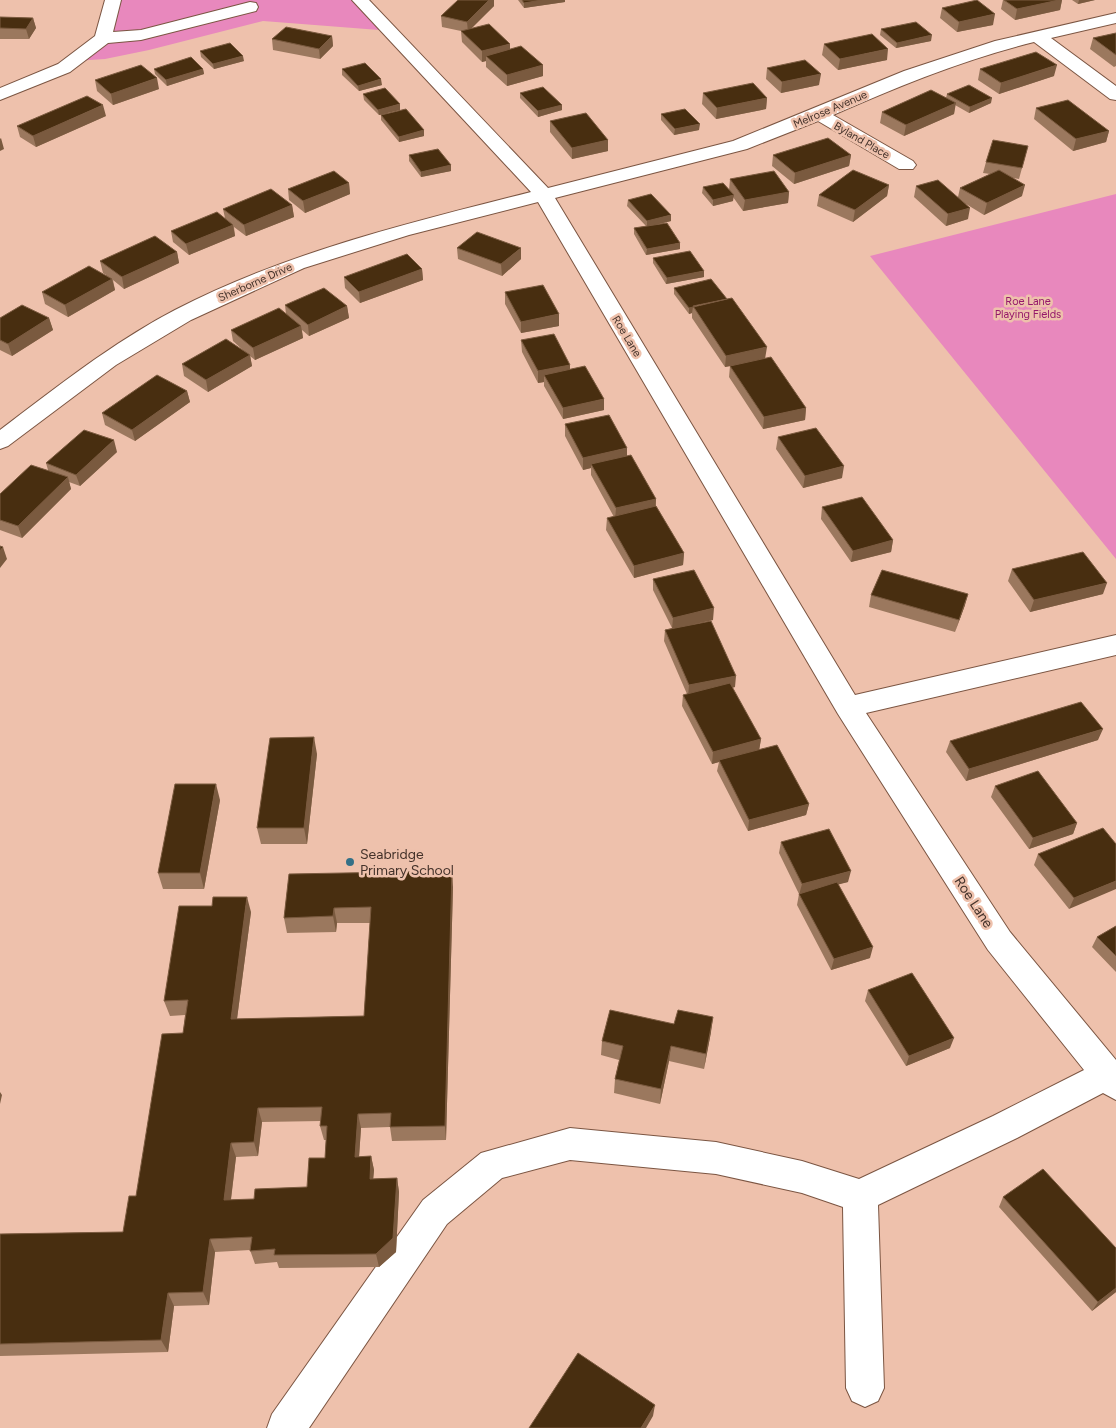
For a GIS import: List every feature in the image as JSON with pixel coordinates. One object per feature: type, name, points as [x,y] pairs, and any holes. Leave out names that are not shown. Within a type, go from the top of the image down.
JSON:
[{"type":"street","points":[[103,38],[113,0]]},
{"type":"street","name":"Roe Lane","points":[[360,0],[392,31],[543,194],[848,707],[999,941],[1112,1080]]},
{"type":"street","points":[[0,95],[64,68],[103,38],[141,35],[250,7]]},
{"type":"street","name":"Melrose Avenue","points":[[543,194],[740,145],[819,114],[910,74],[1001,45],[1116,18]]},
{"type":"street","points":[[1037,36],[1116,95]]},
{"type":"street","name":"Byland Place","points":[[819,114],[906,165]]},
{"type":"street","name":"Sherborne Drive","points":[[0,442],[108,360],[183,315],[297,264],[402,231],[543,194]]},
{"type":"street","points":[[848,707],[1116,645]]},
{"type":"street","points":[[286,1428],[435,1212],[493,1164],[570,1144],[716,1158],[802,1177],[860,1196],[997,1131],[1112,1080]]},
{"type":"street","points":[[860,1196],[865,1388]]},
{"type":"green space","points":[[113,0],[360,0],[392,31],[263,21],[149,50],[105,59],[74,61],[103,38]]},
{"type":"green space","name":"Roe Lane Playing Fields","points":[[1116,194],[1116,559],[870,256]]},
{"type":"building","points":[[458,0],[489,0],[467,22],[441,16]]},
{"type":"building","points":[[522,0],[542,0],[524,3]]},
{"type":"building","points":[[977,0],[995,14],[959,22],[942,8]]},
{"type":"building","points":[[1004,0],[1059,0],[1017,9]]},
{"type":"building","points":[[0,17],[33,18],[26,29],[0,28]]},
{"type":"building","points":[[916,22],[932,35],[897,43],[881,29]]},
{"type":"building","points":[[489,24],[510,44],[482,51],[461,31]]},
{"type":"building","points":[[286,27],[332,36],[319,49],[272,39]]},
{"type":"building","points":[[1116,33],[1116,55],[1093,38]]},
{"type":"building","points":[[872,34],[888,49],[840,59],[824,44]]},
{"type":"building","points":[[230,43],[243,56],[213,64],[200,51]]},
{"type":"building","points":[[521,46],[543,65],[507,75],[486,56]]},
{"type":"building","points":[[1036,52],[1057,65],[1001,83],[980,69]]},
{"type":"building","points":[[191,57],[203,69],[166,80],[154,69]]},
{"type":"building","points":[[805,60],[821,74],[782,82],[767,68]]},
{"type":"building","points":[[365,63],[381,79],[358,86],[342,69]]},
{"type":"building","points":[[141,65],[157,78],[111,94],[95,80]]},
{"type":"building","points":[[753,83],[767,98],[717,108],[703,93]]},
{"type":"building","points":[[969,85],[992,98],[970,107],[947,94]]},
{"type":"building","points":[[543,87],[562,105],[538,111],[520,93]]},
{"type":"building","points":[[385,88],[400,104],[378,110],[363,94]]},
{"type":"building","points":[[931,90],[956,103],[906,125],[882,112]]},
{"type":"building","points":[[87,96],[103,105],[33,136],[17,126]]},
{"type":"building","points":[[1068,100],[1109,131],[1076,139],[1036,108]]},
{"type":"building","points":[[406,109],[424,130],[399,137],[381,115]]},
{"type":"building","points":[[685,109],[700,124],[675,129],[661,114]]},
{"type":"building","points":[[586,113],[608,140],[572,148],[550,121]]},
{"type":"building","points":[[828,138],[851,155],[795,173],[773,155]]},
{"type":"building","points":[[993,140],[1028,146],[1022,168],[986,162]]},
{"type":"building","points":[[438,149],[451,165],[421,172],[409,155]]},
{"type":"building","points":[[853,170],[889,185],[855,210],[819,195]]},
{"type":"building","points":[[999,170],[1025,185],[987,203],[960,188]]},
{"type":"building","points":[[334,171],[349,183],[303,201],[288,189]]},
{"type":"building","points":[[774,171],[789,192],[745,200],[730,179]]},
{"type":"building","points":[[938,180],[970,208],[948,214],[916,186]]},
{"type":"building","points":[[723,183],[734,195],[713,200],[703,187]]},
{"type":"building","points":[[271,189],[292,205],[244,225],[223,209]]},
{"type":"building","points":[[651,194],[671,215],[647,221],[628,200]]},
{"type":"building","points":[[217,212],[233,225],[186,244],[171,231]]},
{"type":"building","points":[[667,223],[680,243],[647,249],[634,228]]},
{"type":"building","points":[[477,232],[521,248],[501,264],[457,248]]},
{"type":"building","points":[[155,236],[177,252],[122,277],[100,261]]},
{"type":"building","points":[[690,251],[704,271],[667,278],[653,258]]},
{"type":"building","points":[[407,254],[422,269],[359,292],[344,277]]},
{"type":"building","points":[[89,266],[112,279],[65,305],[42,292]]},
{"type":"building","points":[[711,279],[727,299],[689,308],[674,288]]},
{"type":"building","points":[[543,285],[559,314],[521,322],[505,292]]},
{"type":"building","points":[[324,288],[347,306],[308,325],[285,305]]},
{"type":"building","points":[[732,298],[767,347],[726,356],[693,306]]},
{"type":"building","points":[[22,305],[49,318],[8,344],[0,340],[0,318]]},
{"type":"building","points":[[279,308],[301,326],[253,348],[231,330]]},
{"type":"building","points":[[554,334],[570,365],[538,371],[521,340]]},
{"type":"building","points":[[226,339],[250,355],[206,380],[182,364]]},
{"type":"building","points":[[771,357],[806,408],[764,417],[730,366]]},
{"type":"building","points":[[585,366],[604,399],[563,408],[544,375]]},
{"type":"building","points":[[157,375],[187,391],[132,430],[102,413]]},
{"type":"building","points":[[609,415],[627,448],[583,458],[565,424]]},
{"type":"building","points":[[816,428],[844,466],[805,476],[778,437]]},
{"type":"building","points":[[84,430],[114,440],[76,475],[46,463]]},
{"type":"building","points":[[631,455],[656,499],[616,508],[591,464]]},
{"type":"building","points":[[31,465],[68,477],[18,526],[0,520],[0,494]]},
{"type":"building","points":[[862,497],[893,540],[853,551],[822,507]]},
{"type":"building","points":[[656,506],[684,553],[634,566],[607,518]]},
{"type":"building","points":[[1083,552],[1107,583],[1034,600],[1012,569]]},
{"type":"building","points":[[694,570],[714,608],[673,618],[653,579]]},
{"type":"building","points":[[882,570],[968,594],[959,620],[871,595]]},
{"type":"building","points":[[711,621],[736,676],[689,685],[665,630]]},
{"type":"building","points":[[730,683],[761,739],[713,752],[683,695]]},
{"type":"building","points":[[1081,702],[1103,729],[969,769],[950,741]]},
{"type":"building","points":[[314,737],[304,828],[257,828],[270,738]]},
{"type":"building","points":[[777,745],[809,804],[749,820],[719,760]]},
{"type":"building","points":[[1038,771],[1077,823],[1033,838],[995,786]]},
{"type":"building","points":[[175,784],[216,784],[200,873],[158,873]]},
{"type":"building","points":[[1103,828],[1116,844],[1116,881],[1074,898],[1038,854]]},
{"type":"building","points":[[829,829],[851,871],[802,884],[781,842]]},
{"type":"building","points":[[452,871],[445,1126],[390,1127],[391,1113],[358,1114],[355,1157],[371,1156],[370,1179],[397,1178],[393,1238],[376,1254],[274,1255],[275,1249],[250,1251],[252,1237],[210,1239],[203,1292],[168,1293],[161,1340],[0,1344],[0,1234],[123,1232],[129,1196],[136,1196],[162,1034],[183,1033],[188,1000],[164,1001],[179,906],[212,906],[213,897],[247,897],[231,1019],[364,1016],[371,907],[334,908],[333,916],[284,918],[289,874]],"holes":[[[322,1107],[320,1126],[327,1126],[325,1158],[309,1158],[307,1187],[255,1189],[254,1199],[224,1200],[231,1143],[254,1142],[258,1108]]]},
{"type":"building","points":[[837,882],[873,947],[834,959],[799,894]]},
{"type":"building","points":[[1116,926],[1116,956],[1097,937]]},
{"type":"building","points":[[912,973],[954,1038],[909,1056],[868,990]]},
{"type":"building","points":[[610,1010],[674,1024],[678,1010],[713,1017],[706,1054],[671,1046],[661,1089],[615,1079],[623,1046],[602,1041]]},
{"type":"building","points":[[1043,1169],[1116,1248],[1116,1288],[1098,1302],[1003,1197]]},
{"type":"building","points":[[578,1353],[655,1405],[641,1428],[529,1428]]},
{"type":"place","name":"Seabridge Primary School","points":[[350,862]]}]
